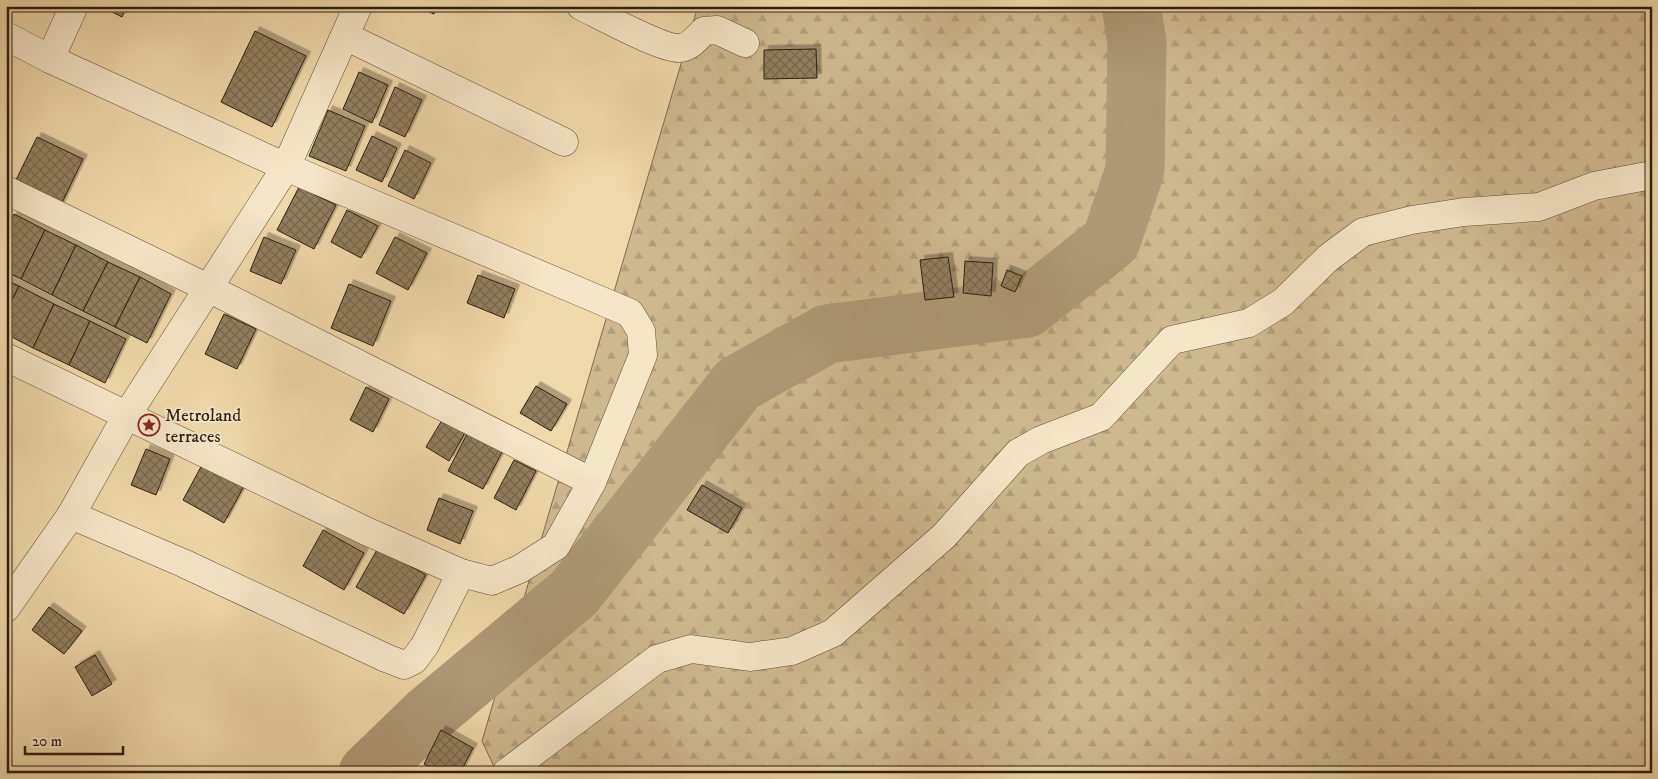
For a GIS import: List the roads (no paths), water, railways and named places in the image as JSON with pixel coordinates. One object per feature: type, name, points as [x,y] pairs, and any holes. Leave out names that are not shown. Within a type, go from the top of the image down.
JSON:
[{"type":"street","points":[[50,59],[74,6]]},
{"type":"street","points":[[6,608],[71,515],[127,415],[210,289],[286,167],[358,6]]},
{"type":"street","points":[[581,6],[646,38],[678,48],[690,45],[704,31],[717,30],[745,43]]},
{"type":"street","points":[[6,36],[50,59],[286,167],[630,313],[641,331],[643,356],[592,482],[556,546],[520,569],[492,581],[461,573],[366,531],[6,357]]},
{"type":"street","points":[[345,36],[564,142]]},
{"type":"street","points":[[506,773],[657,659],[691,649],[750,657],[792,651],[833,633],[944,536],[1018,453],[1041,440],[1101,417],[1172,340],[1250,323],[1283,302],[1328,258],[1363,232],[1412,220],[1464,212],[1539,207],[1594,186],[1652,176]]},
{"type":"street","points":[[6,190],[210,289],[592,482]]},
{"type":"street","points":[[71,515],[183,563],[386,658],[404,664],[414,660],[425,645],[461,573]]},
{"type":"waterway","points":[[368,773],[428,715],[574,593],[738,384],[827,334],[1027,308],[1111,241],[1135,170],[1137,42],[1131,6]]},
{"type":"place","name":"Metroland terraces","points":[[149,425]]}]
